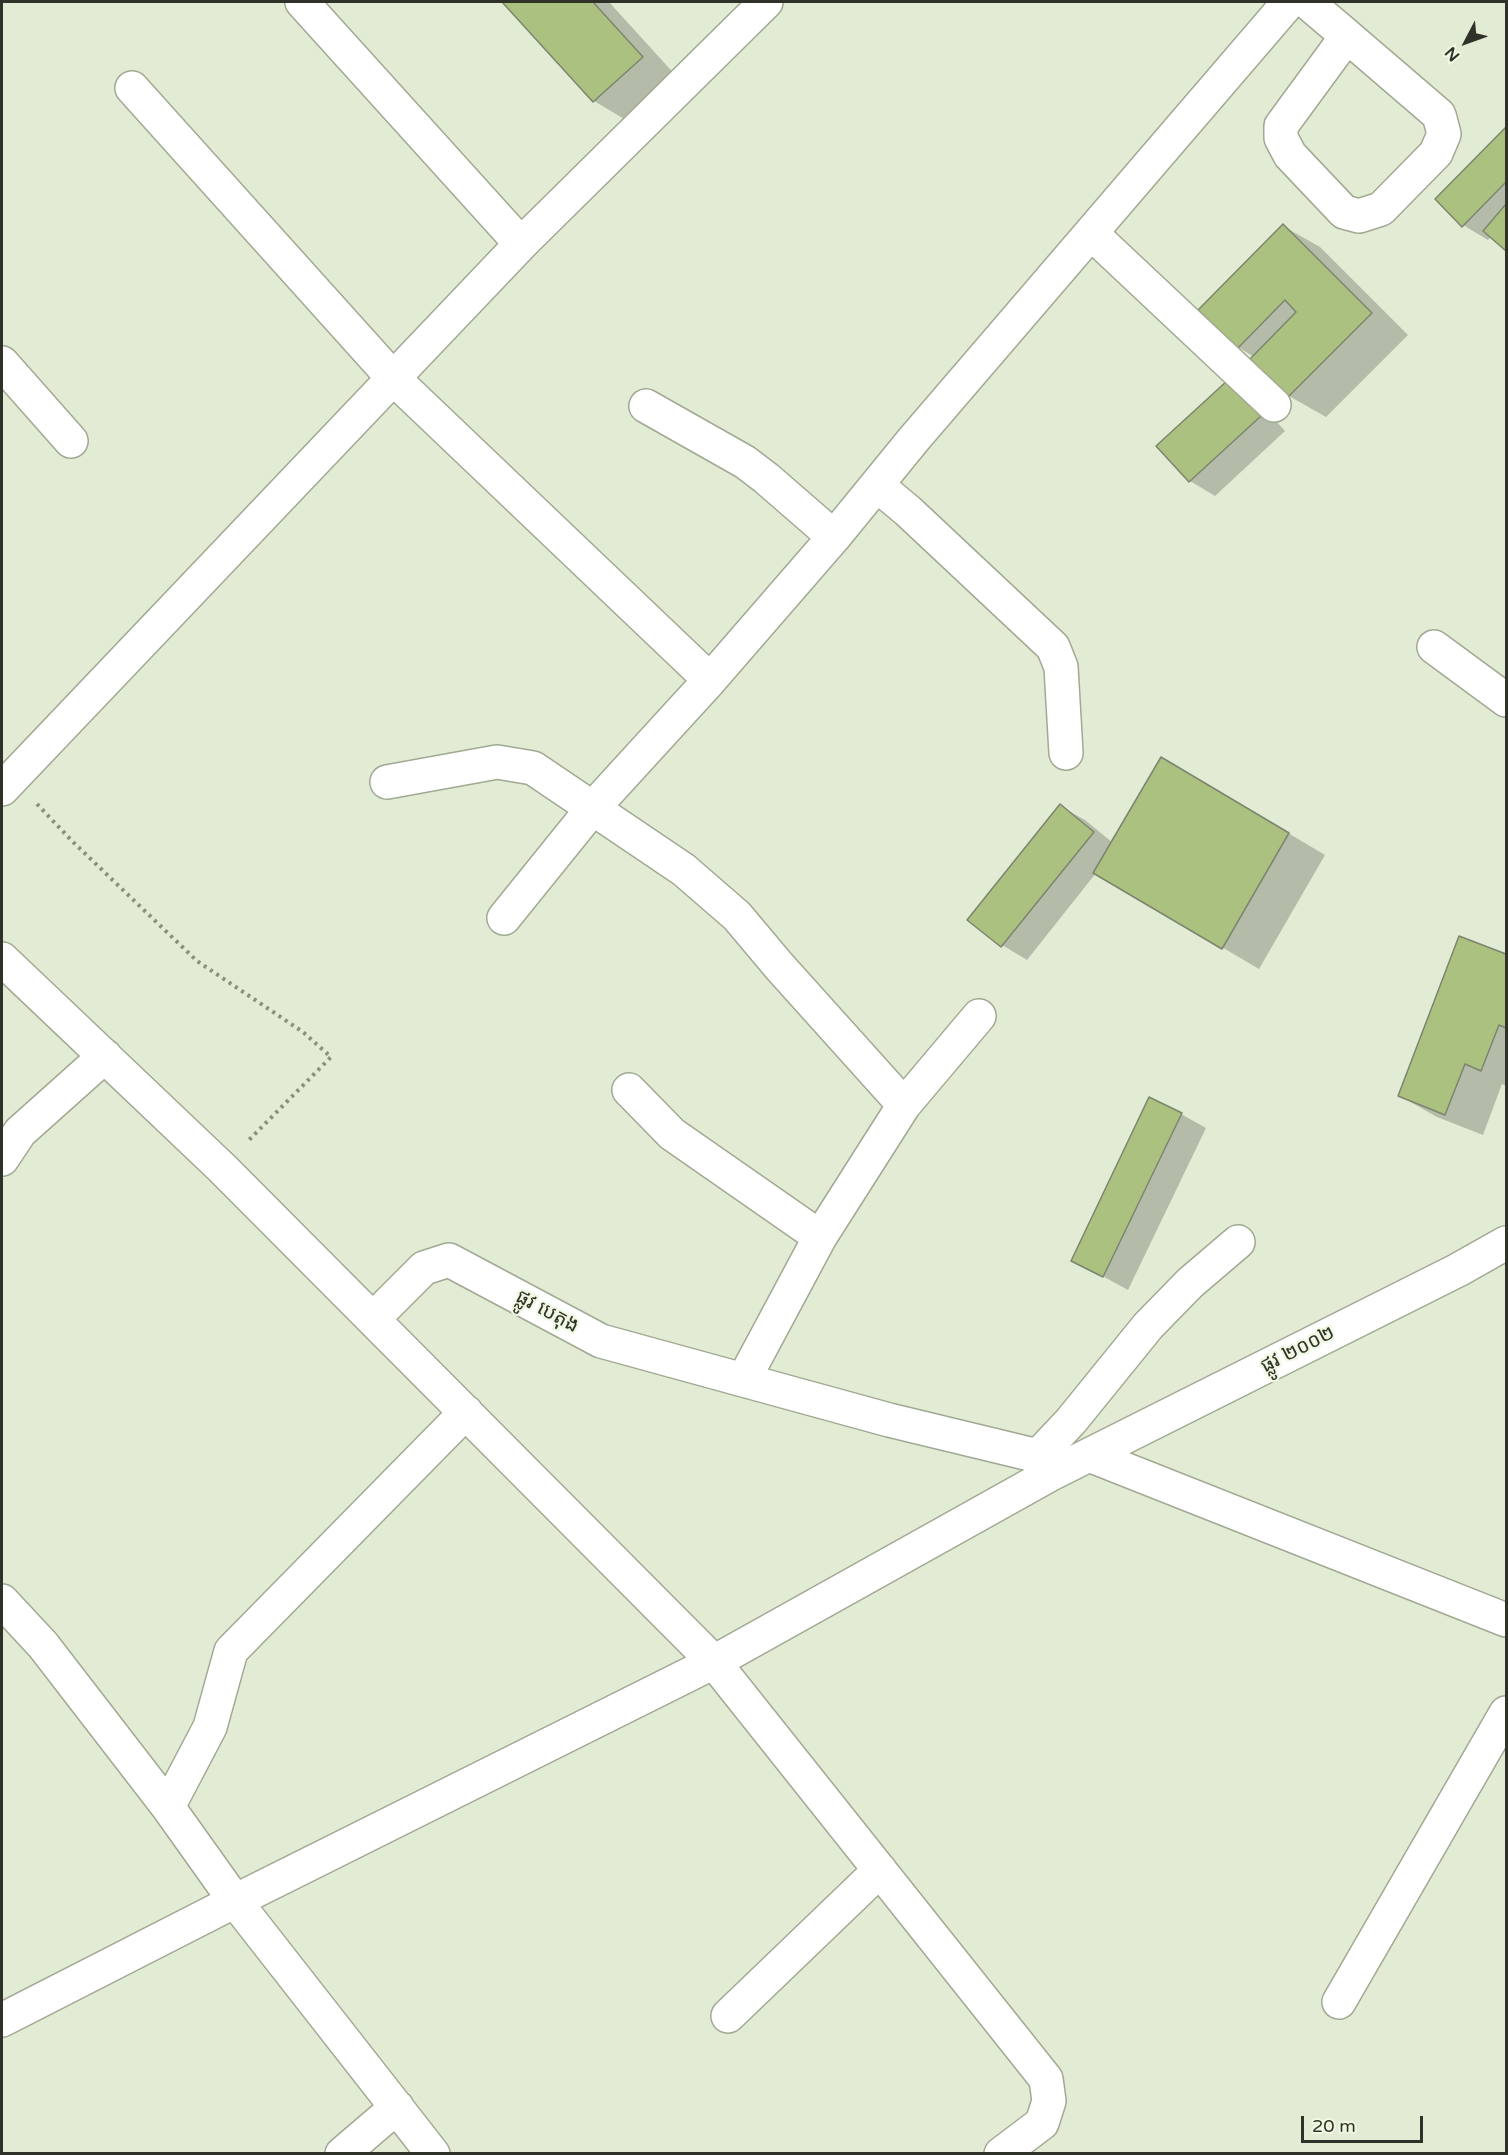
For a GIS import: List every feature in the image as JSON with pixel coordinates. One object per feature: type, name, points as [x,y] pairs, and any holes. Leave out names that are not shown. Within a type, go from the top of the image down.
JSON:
[{"type":"street","points":[[302,2],[521,244]]},
{"type":"street","points":[[6,783],[521,244],[766,2]]},
{"type":"street","points":[[504,918],[592,809],[710,680],[834,537],[878,486],[914,439],[1289,2]]},
{"type":"street","points":[[1306,2],[1347,36],[1439,115],[1444,134],[1436,153],[1381,209],[1359,216],[1344,212],[1290,155],[1281,138],[1281,126],[1347,36]]},
{"type":"street","points":[[132,88],[393,378],[710,680]]},
{"type":"street","points":[[1091,233],[1274,405]]},
{"type":"street","points":[[2,363],[71,441]]},
{"type":"street","points":[[646,406],[744,462],[834,537]]},
{"type":"street","points":[[878,486],[908,511],[1053,647],[1061,667],[1066,753]]},
{"type":"street","points":[[1434,647],[1506,700]]},
{"type":"street","points":[[387,782],[497,762],[533,768],[684,870],[737,916],[904,1105]]},
{"type":"street","points":[[2,959],[222,1168],[714,1662],[1046,2079],[1049,2101],[1042,2123],[1001,2154]]},
{"type":"street","points":[[744,1379],[820,1236],[904,1105],[979,1016]]},
{"type":"street","points":[[2,1159],[20,1132],[105,1056]]},
{"type":"street","points":[[629,1090],[672,1134],[820,1236]]},
{"type":"street","points":[[2,2020],[714,1662],[1044,1465],[1071,1421],[1148,1326],[1190,1283],[1238,1242]]},
{"type":"street","name":"ផ្លូវ ២០០២","points":[[1044,1465],[1089,1455],[1458,1270],[1506,1242]]},
{"type":"street","name":"ផ្លូវ បេតុង","points":[[373,1319],[424,1268],[449,1260],[601,1341],[744,1379],[1044,1465]]},
{"type":"street","points":[[168,1807],[210,1727],[231,1651],[466,1413]]},
{"type":"street","points":[[1089,1455],[1506,1620]]},
{"type":"street","points":[[2,1601],[42,1645],[168,1807],[236,1901],[433,2154]]},
{"type":"street","points":[[1339,2002],[1506,1713]]},
{"type":"street","points":[[728,2016],[880,1870]]},
{"type":"street","points":[[342,2154],[397,2107]]},
{"type":"path","points":[[6,783],[72,841],[196,961],[303,1032],[331,1057],[222,1168]]},
{"type":"building","points":[[502,2],[593,2],[643,57],[593,102]]},
{"type":"building","points":[[1506,127],[1506,182],[1462,227],[1435,199]]},
{"type":"building","points":[[1506,204],[1506,251],[1483,231]]},
{"type":"building","points":[[1283,224],[1372,313],[1288,397],[1250,359],[1296,312],[1285,300],[1237,349],[1198,310]]},
{"type":"building","points":[[1228,380],[1261,416],[1189,482],[1156,446]]},
{"type":"building","points":[[1161,757],[1289,833],[1222,949],[1093,873]]},
{"type":"building","points":[[1060,804],[1094,832],[1001,947],[967,920]]},
{"type":"building","points":[[1459,936],[1506,954],[1506,1028],[1499,1025],[1481,1071],[1465,1064],[1445,1115],[1398,1096]]},
{"type":"building","points":[[1149,1097],[1182,1113],[1103,1277],[1071,1261]]}]
